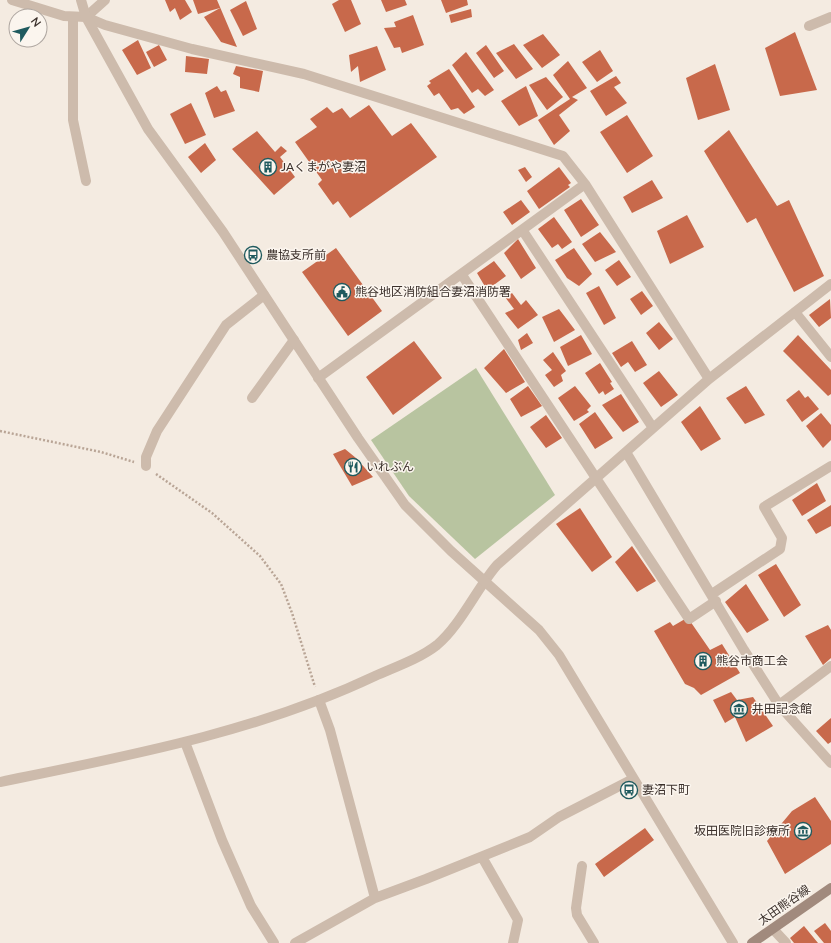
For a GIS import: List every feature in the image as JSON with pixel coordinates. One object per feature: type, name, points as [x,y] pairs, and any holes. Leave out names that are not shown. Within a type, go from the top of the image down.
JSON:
[{"type":"main road","name":"太田熊谷線","points":[[752,943],[831,888]]},
{"type":"street","points":[[12,0],[58,14],[86,17],[105,25],[192,49],[304,74],[564,156],[585,184],[709,379]]},
{"type":"street","points":[[81,0],[86,17],[148,129],[223,232],[358,438],[405,505],[451,551],[539,630],[559,655],[733,943]]},
{"type":"street","points":[[86,17],[105,0]]},
{"type":"street","points":[[73,16],[73,120],[86,181]]},
{"type":"street","points":[[809,26],[831,17]]},
{"type":"street","points":[[318,378],[585,184]]},
{"type":"street","points":[[522,231],[653,428]]},
{"type":"street","points":[[462,274],[689,619],[714,597],[780,549],[782,538],[764,507],[831,466]]},
{"type":"street","points":[[0,782],[185,742],[319,700],[420,655],[437,644],[454,624],[484,580],[497,565],[709,379],[831,284]]},
{"type":"street","points":[[146,466],[146,457],[157,432],[226,324],[264,294]]},
{"type":"street","points":[[795,312],[831,357]]},
{"type":"street","points":[[252,398],[294,340]]},
{"type":"street","points":[[626,452],[714,597],[744,650],[779,705],[831,763]]},
{"type":"street","points":[[779,705],[831,666]]},
{"type":"street","points":[[319,700],[330,730],[375,898]]},
{"type":"street","points":[[185,742],[222,840],[251,906],[274,943]]},
{"type":"street","points":[[295,943],[375,898],[530,837],[559,817],[633,779]]},
{"type":"street","points":[[482,857],[518,920],[513,943]]},
{"type":"street","points":[[582,866],[576,908],[577,915],[594,943]]},
{"type":"street","points":[[773,929],[786,943]]},
{"type":"path","points":[[0,431],[101,452],[146,466],[167,483],[212,513],[264,562],[281,584],[319,700]]},
{"type":"green space","points":[[476,368],[555,495],[475,559],[409,496],[371,440]]},
{"type":"building","points":[[165,0],[185,0],[192,12],[180,20],[175,8],[170,12]]},
{"type":"building","points":[[193,0],[217,0],[237,47],[221,42],[204,17],[220,8],[198,14]]},
{"type":"building","points":[[339,0],[351,0],[361,24],[345,32],[332,4]]},
{"type":"building","points":[[381,0],[405,0],[407,5],[386,12]]},
{"type":"building","points":[[441,0],[467,0],[468,5],[446,13]]},
{"type":"building","points":[[246,1],[257,29],[243,36],[230,10]]},
{"type":"building","points":[[471,9],[472,17],[451,23],[449,15]]},
{"type":"building","points":[[413,15],[424,45],[402,53],[400,47],[394,48],[384,28],[396,27],[394,22]]},
{"type":"building","points":[[795,32],[817,90],[780,96],[765,48]]},
{"type":"building","points":[[543,34],[560,55],[542,68],[523,45]]},
{"type":"building","points":[[138,40],[151,68],[137,75],[122,50]]},
{"type":"building","points":[[514,44],[533,69],[516,79],[496,53]]},
{"type":"building","points":[[159,45],[167,60],[154,67],[146,52]]},
{"type":"building","points":[[486,45],[504,71],[494,78],[476,53]]},
{"type":"building","points":[[377,46],[386,70],[360,82],[358,66],[351,72],[349,55]]},
{"type":"building","points":[[600,50],[613,71],[597,82],[582,62]]},
{"type":"building","points":[[466,52],[494,90],[485,96],[478,89],[472,93],[452,65]]},
{"type":"building","points":[[186,56],[209,59],[207,74],[185,72]]},
{"type":"building","points":[[568,61],[587,88],[572,97],[578,100],[559,115],[570,131],[554,145],[538,120],[570,99],[553,75]]},
{"type":"building","points":[[715,64],[730,110],[698,120],[686,78]]},
{"type":"building","points":[[236,66],[263,71],[259,92],[240,88],[240,77],[233,74]]},
{"type":"building","points":[[449,69],[475,107],[464,114],[458,108],[451,110],[439,93],[434,96],[427,86],[431,83],[429,81]]},
{"type":"building","points":[[616,76],[621,83],[614,87],[627,103],[606,116],[590,91]]},
{"type":"building","points":[[546,77],[563,97],[547,110],[529,85]]},
{"type":"building","points":[[217,86],[221,92],[226,90],[235,111],[214,118],[205,93]]},
{"type":"building","points":[[526,86],[538,116],[519,126],[501,101]]},
{"type":"building","points":[[191,103],[206,135],[185,144],[170,114]]},
{"type":"building","points":[[369,105],[392,136],[411,123],[437,157],[350,218],[338,201],[333,205],[318,184],[322,180],[295,142],[317,127],[310,119],[327,107],[333,113],[342,108],[350,118]]},
{"type":"building","points":[[627,115],[653,156],[627,173],[600,132]]},
{"type":"building","points":[[729,130],[777,206],[789,200],[824,276],[794,292],[756,218],[747,223],[704,151]]},
{"type":"building","name":"JAくまがや妻沼","points":[[257,131],[275,152],[281,146],[287,151],[280,157],[295,177],[274,195],[232,149]]},
{"type":"building","points":[[205,143],[216,160],[201,173],[188,157]]},
{"type":"building","points":[[525,167],[532,177],[526,182],[518,170]]},
{"type":"building","points":[[559,167],[571,183],[568,185],[570,187],[539,209],[527,191]]},
{"type":"building","points":[[652,180],[663,198],[632,213],[623,197]]},
{"type":"building","points":[[581,199],[599,225],[581,237],[564,210]]},
{"type":"building","points":[[521,200],[530,212],[512,225],[503,212]]},
{"type":"building","points":[[687,215],[704,247],[670,264],[657,231]]},
{"type":"building","points":[[554,217],[572,242],[562,249],[558,244],[552,248],[538,229]]},
{"type":"building","points":[[600,232],[616,252],[595,262],[582,244]]},
{"type":"building","points":[[518,239],[536,268],[521,279],[504,253]]},
{"type":"building","name":"熊谷地区消防組合妻沼消防署","points":[[336,248],[382,311],[348,336],[302,272]]},
{"type":"building","points":[[574,248],[592,274],[579,286],[567,278],[555,260]]},
{"type":"building","points":[[619,260],[631,277],[617,286],[605,270]]},
{"type":"building","points":[[494,261],[506,276],[487,290],[477,273]]},
{"type":"building","points":[[599,286],[616,318],[604,325],[586,293]]},
{"type":"building","points":[[642,291],[653,306],[641,315],[630,299]]},
{"type":"building","points":[[512,293],[521,305],[526,300],[538,315],[518,329],[505,313],[514,309],[505,297]]},
{"type":"building","points":[[830,299],[831,318],[819,327],[809,315]]},
{"type":"building","points":[[559,309],[575,330],[554,342],[542,317]]},
{"type":"building","points":[[659,322],[673,339],[659,350],[646,333]]},
{"type":"building","points":[[527,333],[533,343],[521,350],[518,340]]},
{"type":"building","points":[[581,335],[592,354],[568,366],[560,347]]},
{"type":"building","points":[[798,335],[831,370],[831,394],[828,396],[783,351]]},
{"type":"building","points":[[414,341],[442,378],[393,415],[366,377]]},
{"type":"building","points":[[632,341],[647,365],[635,372],[628,362],[621,367],[612,353]]},
{"type":"building","points":[[504,349],[525,382],[506,393],[484,368]]},
{"type":"building","points":[[553,352],[566,371],[561,375],[563,381],[554,387],[545,375],[552,370],[543,360]]},
{"type":"building","points":[[600,363],[612,382],[610,383],[614,389],[605,395],[603,391],[599,394],[585,373]]},
{"type":"building","points":[[659,371],[678,395],[661,407],[643,383]]},
{"type":"building","points":[[528,386],[542,406],[521,417],[510,399]]},
{"type":"building","points":[[575,386],[591,406],[587,410],[589,412],[574,421],[558,398]]},
{"type":"building","points":[[746,386],[765,415],[745,424],[726,398]]},
{"type":"building","points":[[799,390],[805,398],[808,396],[819,409],[802,422],[786,400]]},
{"type":"building","points":[[621,394],[639,422],[623,432],[602,405]]},
{"type":"building","points":[[700,406],[721,439],[701,451],[681,422]]},
{"type":"building","points":[[595,412],[613,438],[595,449],[579,424]]},
{"type":"building","points":[[821,413],[831,425],[831,440],[823,448],[806,426]]},
{"type":"building","points":[[546,415],[562,438],[546,448],[530,427]]},
{"type":"building","name":"いれぶん","points":[[345,449],[356,458],[373,477],[352,486],[333,454]]},
{"type":"building","points":[[817,483],[826,501],[802,516],[792,500]]},
{"type":"building","points":[[831,505],[831,526],[816,534],[807,520]]},
{"type":"building","points":[[580,508],[612,557],[592,572],[556,524]]},
{"type":"building","points":[[632,546],[656,581],[637,592],[615,562]]},
{"type":"building","points":[[776,564],[801,605],[784,617],[758,575]]},
{"type":"building","points":[[746,584],[769,620],[747,633],[725,602]]},
{"type":"building","name":"熊谷市商工会","points":[[685,619],[690,621],[710,650],[722,644],[740,673],[701,695],[694,688],[685,684],[654,631],[670,622],[673,626]]},
{"type":"building","points":[[828,625],[831,630],[831,658],[823,665],[805,636]]},
{"type":"building","name":"井田記念館","points":[[731,692],[737,700],[753,697],[773,726],[746,742],[735,717],[725,723],[713,700]]},
{"type":"building","points":[[831,718],[831,742],[828,744],[816,731]]},
{"type":"building","name":"坂田医院旧診療所","points":[[815,797],[831,821],[831,844],[785,874],[767,841],[792,811]]},
{"type":"building","points":[[645,828],[654,840],[604,877],[595,864]]},
{"type":"building","points":[[825,923],[831,931],[831,943],[824,943],[814,931]]},
{"type":"building","points":[[804,926],[818,943],[794,943],[790,938]]},
{"type":"place","name":"JAくまがや妻沼","points":[[268,167]]},
{"type":"place","name":"農協支所前","points":[[253,255]]},
{"type":"place","name":"熊谷地区消防組合妻沼消防署","points":[[342,292]]},
{"type":"place","name":"いれぶん","points":[[353,467]]},
{"type":"place","name":"熊谷市商工会","points":[[703,661]]},
{"type":"place","name":"井田記念館","points":[[739,709]]},
{"type":"place","name":"妻沼下町","points":[[629,790]]},
{"type":"place","name":"坂田医院旧診療所","points":[[803,831]]}]
